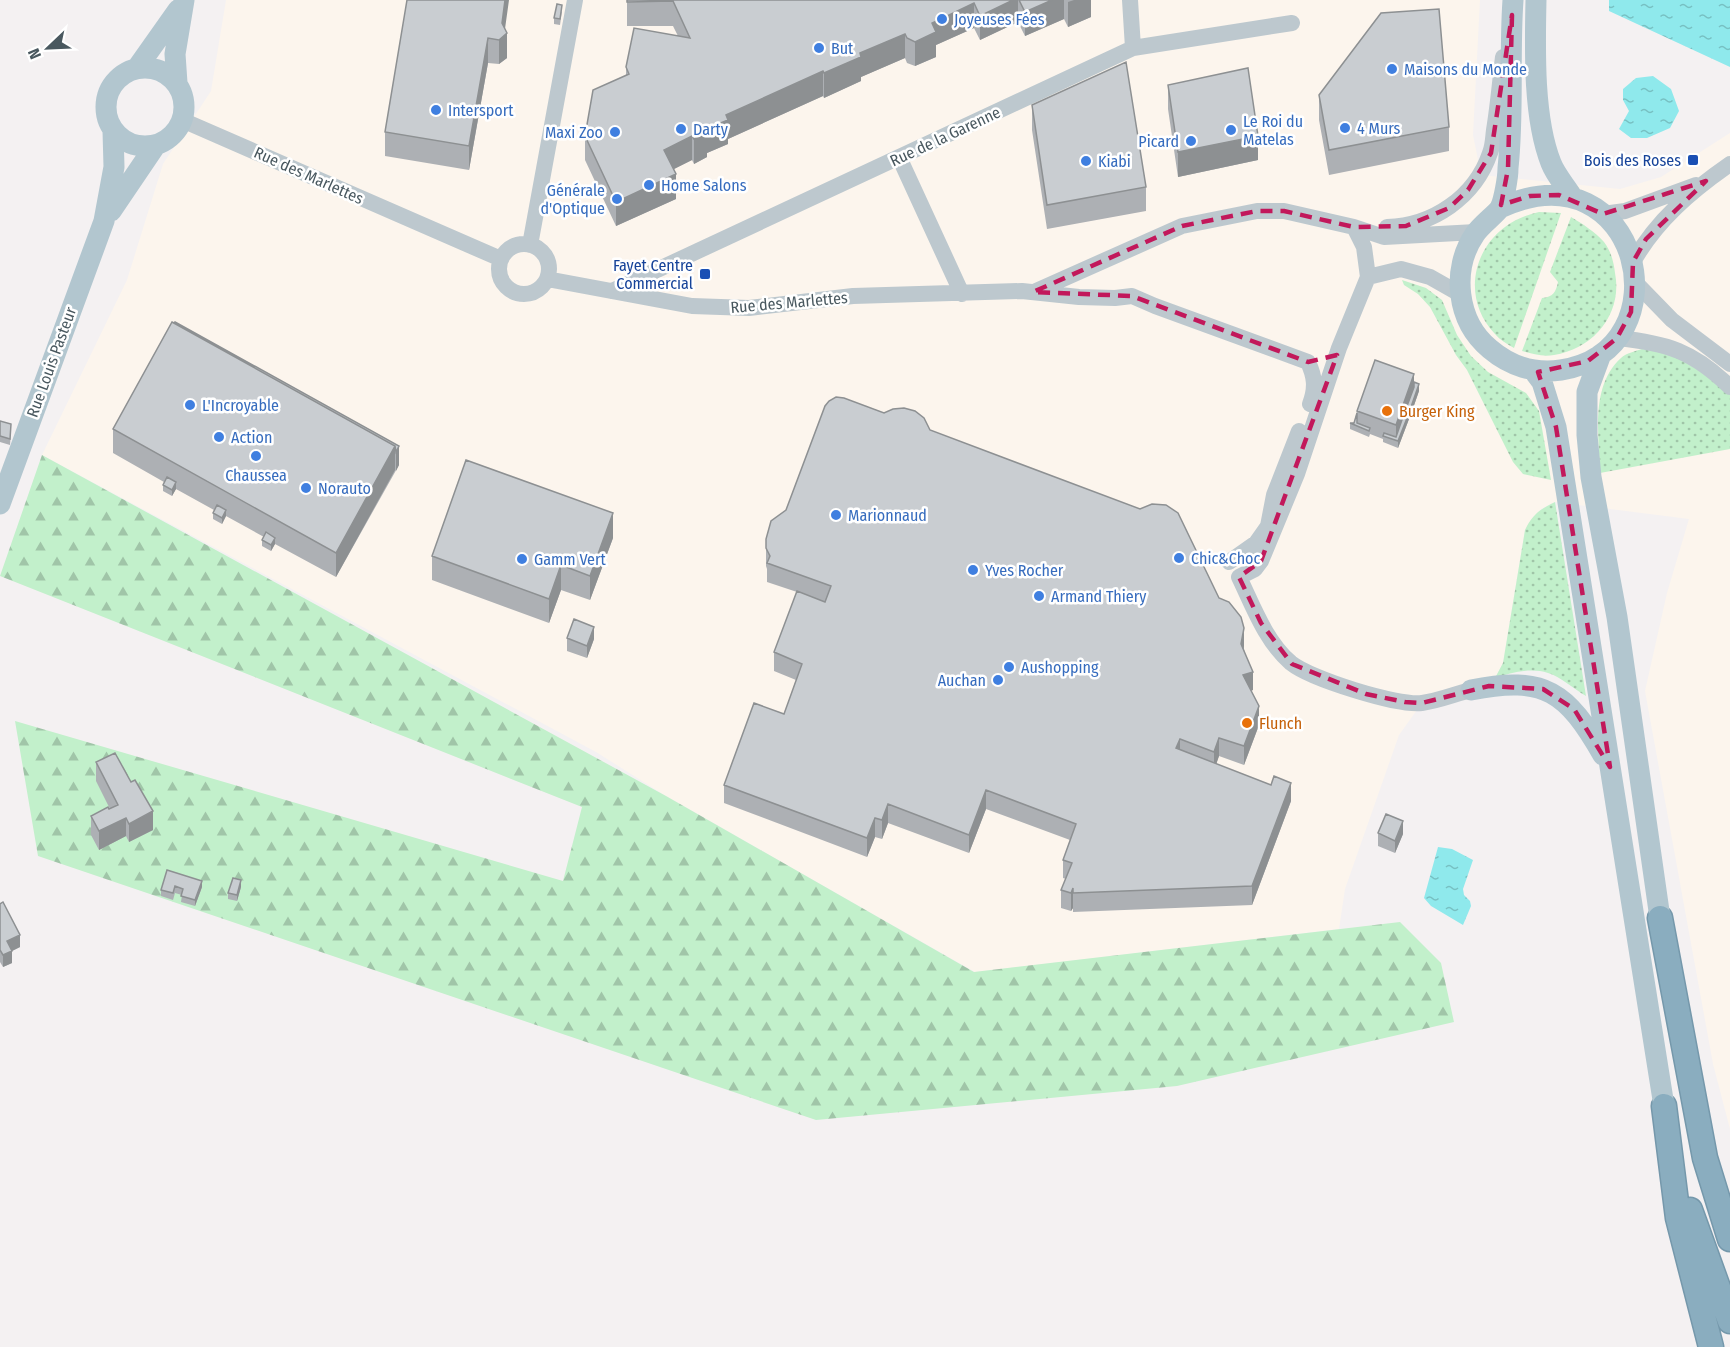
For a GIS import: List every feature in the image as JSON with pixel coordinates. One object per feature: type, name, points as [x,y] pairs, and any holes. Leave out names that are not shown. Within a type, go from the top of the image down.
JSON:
[{"type":"highway","points":[[1660,918],[1705,1158],[1730,1239]]},
{"type":"highway","points":[[1664,1106],[1692,1217],[1730,1321]]},
{"type":"highway","points":[[1664,1106],[1678,1218],[1711,1347]]},
{"type":"main road","points":[[1536,0],[1538,100],[1550,161],[1559,179],[1573,198]]},
{"type":"main road","points":[[137,68],[167,29],[183,1]]},
{"type":"main road","points":[[177,83],[175,54],[183,1]]},
{"type":"main road","points":[[1500,208],[1508,169],[1512,7]]},
{"type":"main road","points":[[148,67],[169,75],[177,83],[183,94],[185,107],[176,132],[167,141],[155,146],[143,147],[121,139],[113,130],[107,119],[105,106],[108,93],[115,81],[125,73],[137,68],[148,67]]},
{"type":"main road","name":"Rue Louis Pasteur","points":[[0,504],[104,222],[114,167],[113,130]]},
{"type":"main road","name":"Rue Louis Pasteur","points":[[104,222],[155,146]]},
{"type":"main road","points":[[1559,195],[1573,198],[1603,214],[1627,244],[1635,273],[1631,312],[1617,338],[1601,354],[1575,367],[1547,371],[1515,365],[1498,356],[1484,344],[1464,313],[1460,294],[1464,255],[1476,232],[1500,208],[1530,196],[1559,195]]},
{"type":"main road","points":[[1601,354],[1587,392],[1587,435],[1591,477],[1617,617],[1660,918]]},
{"type":"main road","points":[[1533,370],[1542,382],[1554,418],[1664,1106]]},
{"type":"main road","points":[[1471,690],[1489,686],[1526,685],[1553,694],[1574,709],[1584,721],[1610,767]]},
{"type":"street","points":[[530,245],[575,0]]},
{"type":"street","points":[[1130,0],[1133,48]]},
{"type":"street","points":[[1354,227],[1406,226],[1449,208],[1468,190],[1491,153],[1504,42],[1512,7]]},
{"type":"street","name":"Rue de la Garenne","points":[[612,291],[1133,48],[1292,23]]},
{"type":"street","name":"Rue des Marlettes","points":[[182,120],[501,259]]},
{"type":"street","points":[[899,157],[962,294]]},
{"type":"street","points":[[1730,164],[1665,216],[1646,239],[1635,273],[1672,320],[1730,364]]},
{"type":"street","points":[[1603,214],[1625,211],[1706,181]]},
{"type":"street","name":"Rue des Marlettes","points":[[1033,292],[1182,226],[1219,218],[1257,211],[1284,211],[1354,227]]},
{"type":"street","points":[[1354,227],[1384,237],[1476,232]]},
{"type":"street","points":[[1354,227],[1364,247],[1368,277],[1339,348],[1296,474],[1261,561],[1255,569],[1239,577],[1261,623],[1277,648],[1292,664],[1326,680],[1366,694],[1405,702],[1422,703],[1471,690]]},
{"type":"street","points":[[521,244],[530,245],[538,248],[548,262],[547,279],[537,291],[530,294],[514,292],[508,288],[500,275],[501,259],[512,247],[521,244]]},
{"type":"street","points":[[1368,277],[1401,269],[1430,277],[1460,294]]},
{"type":"street","name":"Rue des Marlettes","points":[[547,279],[692,306],[736,308],[853,296],[1033,292],[1079,297],[1132,296],[1308,362]]},
{"type":"street","points":[[1617,338],[1646,341],[1688,354],[1730,387]]},
{"type":"street","points":[[1229,562],[1256,543],[1268,526],[1274,495],[1314,392],[1314,374],[1308,362],[1324,358],[1339,348]]},
{"type":"highlighted area","points":[[1512,15],[1508,169],[1501,205],[1530,196],[1559,195],[1603,214],[1706,181],[1646,239],[1633,262],[1631,312],[1617,338],[1588,361],[1538,372],[1556,427],[1610,767],[1574,709],[1543,689],[1489,686],[1422,703],[1405,702],[1366,694],[1292,664],[1261,623],[1239,577],[1261,561],[1337,355],[1308,362],[1132,296],[1033,292],[1182,226],[1257,211],[1284,211],[1354,227],[1406,226],[1449,208],[1468,190],[1491,153]]},
{"type":"shaded area","points":[[226,0],[1480,0],[1473,135],[1481,175],[1620,189],[1661,177],[1730,133],[1730,1129],[1713,1064],[1645,691],[1667,593],[1689,519],[1555,502],[1541,509],[1525,530],[1503,663],[1495,678],[1422,703],[1399,735],[1345,889],[1339,929],[975,972],[666,796],[596,752],[42,455],[127,280],[163,164],[211,91]]},
{"type":"green space","points":[[1539,212],[1561,213],[1514,348],[1499,338],[1485,321],[1475,293],[1475,278],[1484,250],[1493,238],[1513,222]]},
{"type":"green space","points":[[1571,217],[1597,235],[1610,253],[1614,265],[1616,288],[1610,315],[1593,337],[1568,351],[1546,356],[1522,351],[1542,298],[1551,295],[1556,289],[1558,282],[1550,272]]},
{"type":"green space","points":[[1402,280],[1426,288],[1442,300],[1457,335],[1471,356],[1488,372],[1526,393],[1539,411],[1551,480],[1523,474],[1513,462],[1467,370],[1456,355],[1430,307],[1418,294],[1404,285]]},
{"type":"green space","points":[[1642,349],[1677,355],[1730,393],[1730,449],[1600,473],[1598,412],[1604,382],[1611,369],[1621,358],[1628,353]]},
{"type":"green space","points":[[42,455],[666,796],[974,972],[1400,922],[1441,963],[1454,1022],[1177,1086],[816,1120],[38,856],[15,721],[563,881],[582,807],[0,576]]},
{"type":"green space","points":[[1555,502],[1586,696],[1558,677],[1541,671],[1521,671],[1495,678],[1503,663],[1525,530],[1537,513]]},
{"type":"water","points":[[1609,0],[1730,0],[1730,67],[1609,11]]},
{"type":"water","points":[[1653,76],[1671,89],[1679,111],[1670,128],[1647,138],[1631,138],[1619,129],[1629,111],[1623,100],[1623,89],[1636,78]]},
{"type":"water","points":[[1438,847],[1452,849],[1473,860],[1463,889],[1471,906],[1463,925],[1431,906],[1424,898]]},
{"type":"building","name":"Intersport","points":[[407,0],[505,0],[502,23],[507,33],[499,40],[488,38],[469,146],[385,132]]},
{"type":"building","points":[[627,0],[1013,0],[980,16],[974,3],[932,23],[936,32],[915,42],[907,38],[905,34],[860,53],[861,57],[824,73],[823,71],[726,115],[728,120],[706,129],[707,133],[694,139],[692,136],[664,150],[676,174],[616,202],[585,136],[593,90],[629,74],[626,67],[634,28],[690,38],[673,1],[627,2]]},
{"type":"building","points":[[1019,0],[1052,0],[1025,12]]},
{"type":"building","points":[[557,4],[562,5],[560,19],[554,18]]},
{"type":"building","points":[[1439,9],[1449,127],[1329,150],[1319,95],[1381,13]]},
{"type":"building","points":[[1126,62],[1146,187],[1047,205],[1032,105]]},
{"type":"building","points":[[1248,68],[1258,136],[1178,152],[1168,85]]},
{"type":"building","points":[[172,322],[395,446],[336,553],[113,429]]},
{"type":"building","points":[[175,322],[399,446],[396,452],[395,446]]},
{"type":"building","points":[[1375,360],[1414,374],[1396,425],[1357,411]]},
{"type":"building","points":[[1414,382],[1419,384],[1411,407],[1407,406]]},
{"type":"building","name":"Aushopping","points":[[836,397],[884,413],[904,408],[915,411],[924,418],[930,430],[1140,509],[1152,504],[1166,505],[1178,513],[1219,598],[1229,602],[1241,617],[1244,628],[1241,644],[1253,672],[1243,675],[1259,706],[1244,746],[1219,738],[1214,752],[1180,739],[1176,748],[1271,785],[1274,776],[1291,783],[1252,886],[1073,893],[1073,888],[1071,893],[1061,890],[1072,863],[1063,860],[1076,824],[986,790],[969,835],[888,804],[882,820],[875,818],[867,838],[724,785],[754,703],[784,714],[802,664],[774,652],[797,591],[825,602],[831,586],[767,563],[770,556],[766,548],[766,539],[771,521],[786,510],[825,406]]},
{"type":"building","points":[[1405,411],[1409,413],[1398,441],[1383,436],[1384,433],[1396,437]]},
{"type":"building","points":[[1357,413],[1357,423],[1370,428],[1369,431],[1350,423],[1354,423]]},
{"type":"building","points":[[0,421],[11,424],[10,439],[0,436]]},
{"type":"building","name":"Gamm Vert","points":[[466,460],[613,513],[590,576],[561,565],[549,599],[432,556]]},
{"type":"building","points":[[167,477],[176,482],[172,490],[163,485]]},
{"type":"building","points":[[217,505],[226,510],[222,518],[213,513]]},
{"type":"building","points":[[266,532],[275,538],[271,545],[262,540]]},
{"type":"building","points":[[574,619],[594,627],[587,646],[567,638]]},
{"type":"building","points":[[115,753],[131,782],[135,780],[153,811],[129,824],[126,818],[99,831],[91,816],[108,807],[109,809],[118,805],[96,762]]},
{"type":"building","points":[[1386,814],[1403,821],[1395,841],[1378,833]]},
{"type":"building","points":[[167,870],[202,881],[195,900],[181,896],[183,889],[175,886],[173,893],[161,890]]},
{"type":"building","points":[[233,878],[241,880],[237,895],[228,893]]},
{"type":"building","points":[[3,902],[20,935],[7,941],[12,951],[3,955],[0,950],[0,904]]},
{"type":"place","name":"Joyeuses Fées","points":[[942,19]]},
{"type":"place","name":"But","points":[[819,48]]},
{"type":"place","name":"Maisons du Monde","points":[[1392,69]]},
{"type":"place","name":"Intersport","points":[[436,110]]},
{"type":"place","name":"4 Murs","points":[[1345,128]]},
{"type":"place","name":"Darty","points":[[681,129]]},
{"type":"place","name":"Le Roi du Matelas","points":[[1231,130]]},
{"type":"place","name":"Maxi Zoo","points":[[615,132]]},
{"type":"place","name":"Picard","points":[[1191,141]]},
{"type":"place","name":"Bois des Roses","points":[[1693,160]]},
{"type":"place","name":"Kiabi","points":[[1086,161]]},
{"type":"place","name":"Home Salons","points":[[649,185]]},
{"type":"place","name":"Générale d'Optique","points":[[617,199]]},
{"type":"place","name":"Fayet Centre Commercial","points":[[705,274]]},
{"type":"place","name":"L'Incroyable","points":[[190,405]]},
{"type":"place","name":"Burger King","points":[[1387,411]]},
{"type":"place","name":"Action","points":[[219,437]]},
{"type":"place","name":"Chaussea","points":[[256,456]]},
{"type":"place","name":"Norauto","points":[[306,488]]},
{"type":"place","name":"Marionnaud","points":[[836,515]]},
{"type":"place","name":"Chic&Choc","points":[[1179,558]]},
{"type":"place","name":"Gamm Vert","points":[[522,559]]},
{"type":"place","name":"Yves Rocher","points":[[973,570]]},
{"type":"place","name":"Armand Thiery","points":[[1039,596]]},
{"type":"place","name":"Aushopping","points":[[1009,667]]},
{"type":"place","name":"Auchan","points":[[998,680]]},
{"type":"place","name":"Flunch","points":[[1247,723]]}]
